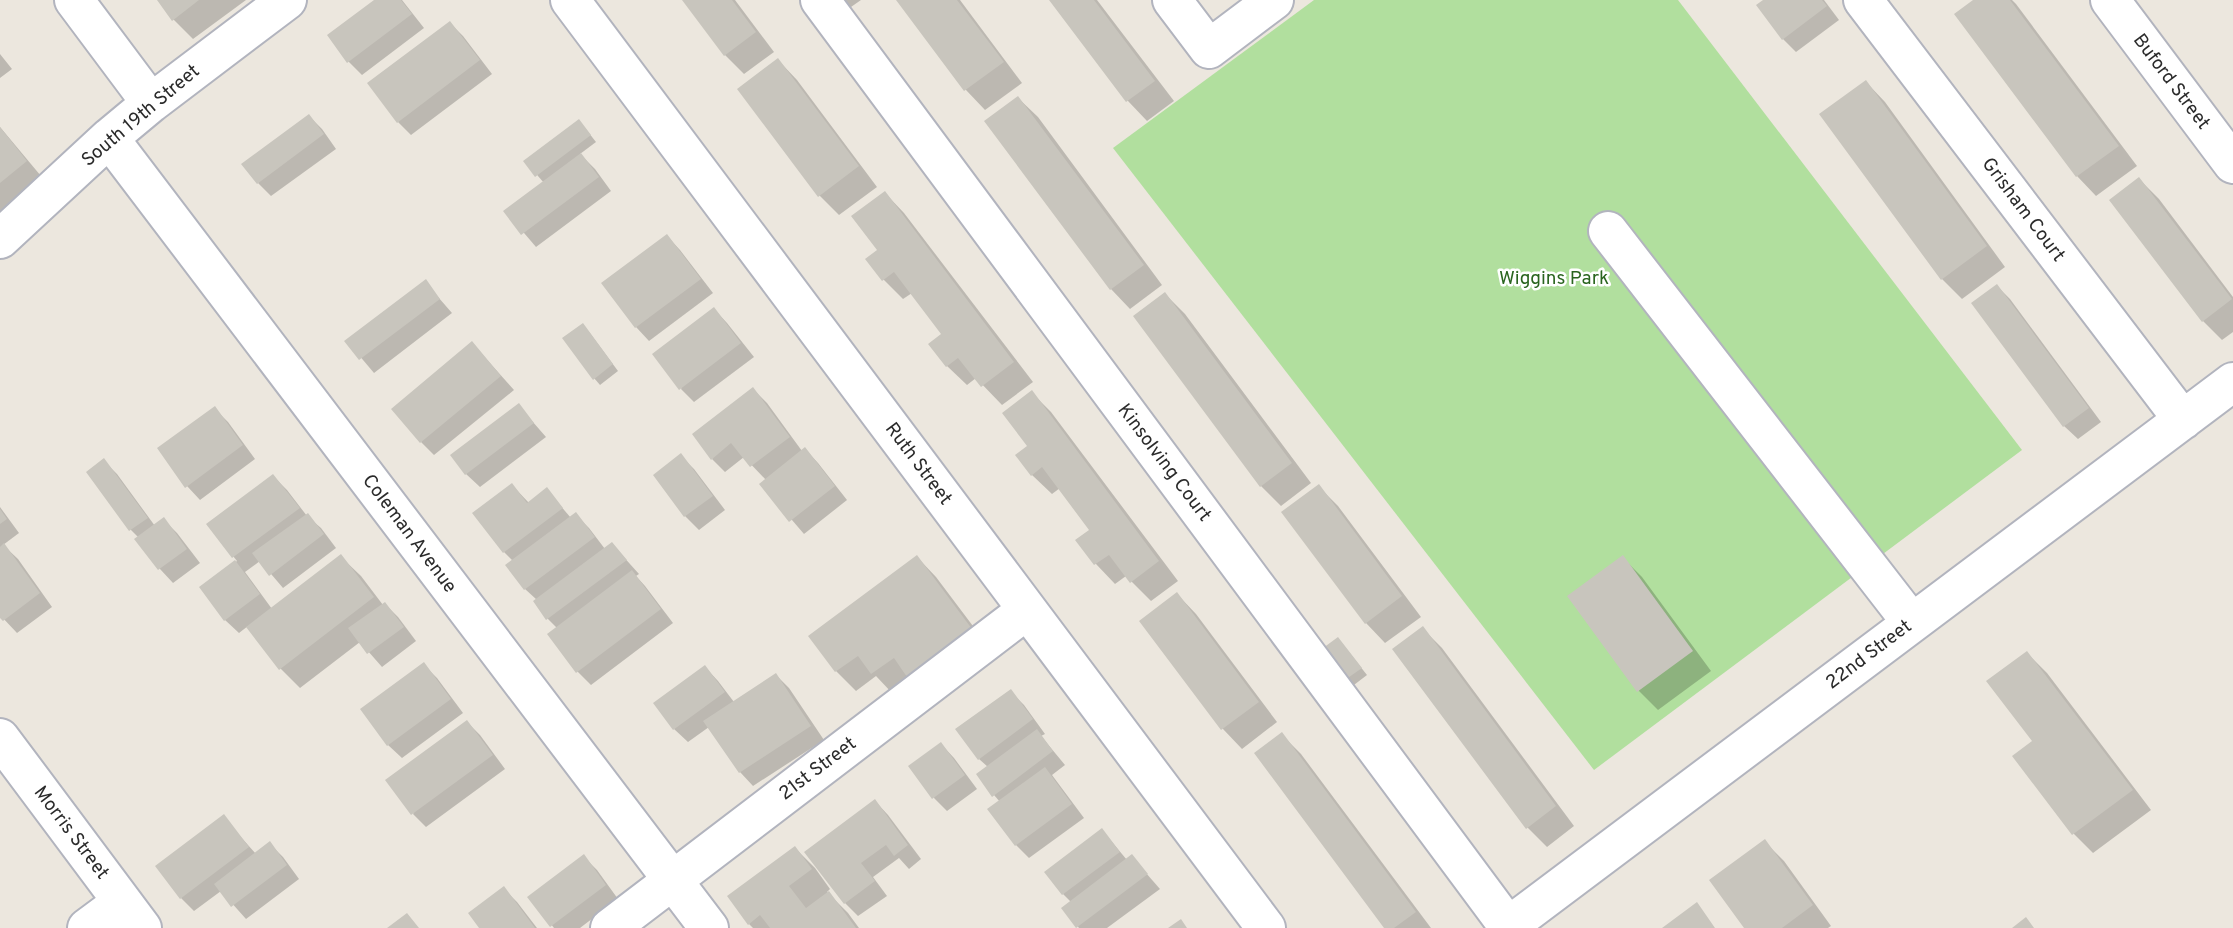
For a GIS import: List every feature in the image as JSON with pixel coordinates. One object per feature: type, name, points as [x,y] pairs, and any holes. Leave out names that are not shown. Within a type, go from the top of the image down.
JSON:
[{"type":"street","points":[[74,0],[152,103]]},
{"type":"street","name":"South 19th Street","points":[[0,239],[109,138],[288,0]]},
{"type":"street","name":"Ruth Street","points":[[570,0],[1266,928]]},
{"type":"street","name":"Kinsolving Court","points":[[820,0],[1507,927]]},
{"type":"street","points":[[1172,0],[1209,49],[1274,0]]},
{"type":"street","name":"Grisham Court","points":[[1863,0],[2183,420]]},
{"type":"street","name":"Buford Street","points":[[2110,0],[2233,164]]},
{"type":"street","name":"Coleman Avenue","points":[[109,138],[709,928]]},
{"type":"street","points":[[1608,231],[1912,623]]},
{"type":"street","name":"22nd Street","points":[[1507,927],[2233,382]]},
{"type":"street","name":"21st Street","points":[[610,928],[1027,610]]},
{"type":"street","name":"Morris Street","points":[[0,738],[132,915]]},
{"type":"street","points":[[87,928],[132,915]]},
{"type":"green space","name":"Wiggins Park","points":[[1314,0],[1678,0],[2022,450],[1594,770],[1113,148]]},
{"type":"building","points":[[157,0],[199,0],[172,21]]},
{"type":"building","points":[[374,0],[401,0],[412,14],[347,63],[327,35]]},
{"type":"building","points":[[682,0],[732,0],[756,32],[724,56]]},
{"type":"building","points":[[896,0],[957,0],[1004,62],[964,91]]},
{"type":"building","points":[[1049,0],[1094,0],[1155,81],[1126,102]]},
{"type":"building","points":[[1763,0],[1822,0],[1827,6],[1782,40],[1756,5]]},
{"type":"building","points":[[1973,0],[2010,0],[2119,146],[2076,177],[1954,14]]},
{"type":"building","points":[[450,21],[480,60],[397,123],[367,83]]},
{"type":"building","points":[[778,58],[859,166],[818,197],[737,89]]},
{"type":"building","points":[[1866,80],[1987,246],[1941,280],[1819,114]]},
{"type":"building","points":[[1018,96],[1144,265],[1110,290],[984,121]]},
{"type":"building","points":[[309,114],[324,134],[257,184],[241,164]]},
{"type":"building","points":[[579,119],[591,135],[535,177],[523,161]]},
{"type":"building","points":[[0,127],[27,161],[0,183]]},
{"type":"building","points":[[581,153],[599,177],[521,235],[503,211]]},
{"type":"building","points":[[2139,177],[2232,299],[2202,322],[2109,200]]},
{"type":"building","points":[[885,191],[1014,362],[981,387],[958,358],[946,367],[928,344],[941,334],[894,272],[882,281],[865,259],[877,250],[851,216]]},
{"type":"building","points":[[667,234],[701,279],[635,328],[601,283]]},
{"type":"building","points":[[426,279],[440,299],[359,360],[344,341]]},
{"type":"building","points":[[1997,284],[2089,408],[2063,427],[1971,303]]},
{"type":"building","points":[[1165,292],[1292,463],[1260,487],[1133,316]]},
{"type":"building","points":[[714,307],[741,343],[679,390],[652,354]]},
{"type":"building","points":[[583,323],[613,364],[593,380],[562,338]]},
{"type":"building","points":[[472,341],[501,376],[420,443],[391,409]]},
{"type":"building","points":[[753,387],[790,437],[750,467],[731,443],[711,460],[692,434]]},
{"type":"building","points":[[1032,390],[1159,561],[1130,583],[1109,555],[1094,565],[1075,540],[1089,530],[1042,467],[1031,476],[1015,455],[1027,446],[1002,413]]},
{"type":"building","points":[[519,403],[534,423],[465,475],[450,455]]},
{"type":"building","points":[[215,406],[243,445],[185,488],[157,448]]},
{"type":"building","points":[[805,447],[835,486],[789,522],[759,484]]},
{"type":"building","points":[[681,453],[713,496],[684,517],[653,475]]},
{"type":"building","points":[[104,458],[148,518],[129,531],[86,472]]},
{"type":"building","points":[[273,474],[300,508],[232,558],[206,524]]},
{"type":"building","points":[[512,483],[527,503],[547,487],[563,508],[503,553],[472,513]]},
{"type":"building","points":[[1319,484],[1402,596],[1365,624],[1281,512]]},
{"type":"building","points":[[0,509],[7,519],[0,524]]},
{"type":"building","points":[[576,512],[595,537],[524,590],[505,565]]},
{"type":"building","points":[[308,513],[324,534],[269,576],[252,553]]},
{"type":"building","points":[[164,517],[187,549],[158,570],[134,539]]},
{"type":"building","points":[[612,542],[627,560],[546,620],[533,601]]},
{"type":"building","points":[[4,543],[40,593],[3,621],[0,618],[0,547]]},
{"type":"building","points":[[341,554],[374,597],[279,670],[246,627]]},
{"type":"building","points":[[917,555],[972,629],[907,677],[894,658],[871,674],[858,656],[835,672],[808,636]]},
{"type":"building","points":[[1623,555],[1693,651],[1637,692],[1567,596]]},
{"type":"building","points":[[235,560],[260,594],[224,621],[199,587]]},
{"type":"building","points":[[632,570],[661,609],[576,673],[547,634]]},
{"type":"building","points":[[1177,592],[1259,702],[1221,730],[1139,621]]},
{"type":"building","points":[[385,602],[404,627],[367,654],[348,628]]},
{"type":"building","points":[[1423,626],[1556,806],[1526,829],[1392,649]]},
{"type":"building","points":[[1338,637],[1362,668],[1342,682],[1319,651]]},
{"type":"building","points":[[2027,651],[2133,790],[2072,835],[2012,756],[2032,741],[1986,681]]},
{"type":"building","points":[[424,662],[451,699],[387,746],[360,709]]},
{"type":"building","points":[[705,665],[725,692],[673,730],[653,703]]},
{"type":"building","points":[[776,673],[811,726],[739,773],[703,721]]},
{"type":"building","points":[[1011,689],[1033,719],[978,760],[955,729]]},
{"type":"building","points":[[467,720],[493,755],[411,815],[385,780]]},
{"type":"building","points":[[1037,729],[1053,751],[992,797],[976,774]]},
{"type":"building","points":[[1282,732],[1416,912],[1394,928],[1384,928],[1254,753]]},
{"type":"building","points":[[941,742],[965,775],[932,799],[908,766]]},
{"type":"building","points":[[1045,767],[1072,804],[1015,846],[987,809]]},
{"type":"building","points":[[875,799],[908,845],[894,856],[886,845],[861,863],[875,881],[844,904],[804,852]]},
{"type":"building","points":[[224,814],[249,847],[180,899],[155,866]]},
{"type":"building","points":[[1102,828],[1120,852],[1062,895],[1044,872]]},
{"type":"building","points":[[1765,839],[1813,905],[1782,928],[1744,928],[1709,880]]},
{"type":"building","points":[[270,841],[287,865],[231,907],[214,884]]},
{"type":"building","points":[[795,846],[812,869],[789,886],[806,908],[829,891],[856,928],[770,928],[760,915],[748,925],[727,896]]},
{"type":"building","points":[[584,854],[606,885],[550,927],[527,897]]},
{"type":"building","points":[[1132,854],[1148,874],[1076,928],[1061,908]]},
{"type":"building","points":[[504,886],[535,928],[479,928],[468,913]]},
{"type":"building","points":[[1697,902],[1715,928],[1662,928]]},
{"type":"building","points":[[407,913],[419,928],[387,928]]},
{"type":"building","points":[[2026,917],[2034,928],[2012,928]]},
{"type":"building","points":[[1181,919],[1187,928],[1168,928]]}]
